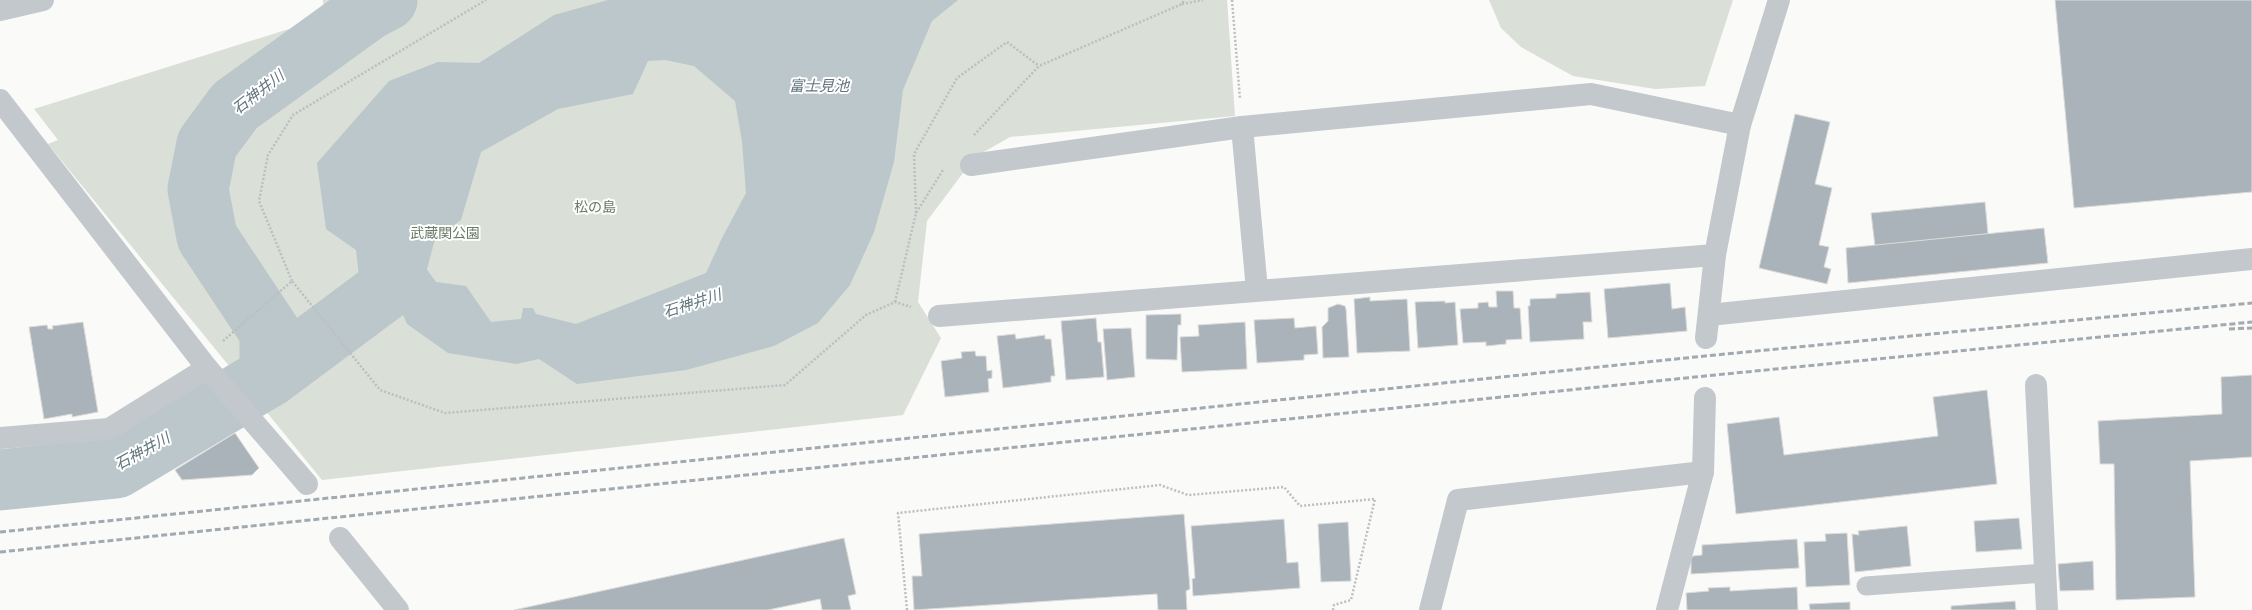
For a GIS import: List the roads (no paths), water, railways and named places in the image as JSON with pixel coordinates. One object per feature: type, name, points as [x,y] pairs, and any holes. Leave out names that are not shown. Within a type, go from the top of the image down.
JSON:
[{"type":"street","points":[[0,10],[42,0]]},
{"type":"street","points":[[1706,338],[1715,255],[1740,125],[1779,0]]},
{"type":"street","points":[[971,165],[1242,127],[1591,94],[1740,125]]},
{"type":"street","points":[[0,100],[213,375],[307,484]]},
{"type":"street","points":[[1242,127],[1257,290]]},
{"type":"street","points":[[939,316],[1715,255]]},
{"type":"street","points":[[1709,314],[2252,259]]},
{"type":"street","points":[[0,438],[109,429],[213,375]]},
{"type":"street","points":[[2036,385],[2047,610]]},
{"type":"street","points":[[1667,610],[1702,472],[1705,398]]},
{"type":"street","points":[[1430,610],[1458,500],[1702,472]]},
{"type":"street","points":[[340,538],[398,610]]},
{"type":"lane","points":[[1866,586],[2045,573]]},
{"type":"water","name":"富士見池","points":[[608,0],[958,0],[932,21],[903,90],[894,162],[874,232],[850,285],[818,323],[774,346],[686,370],[577,384],[539,359],[516,364],[448,353],[407,324],[397,301],[360,285],[356,250],[326,229],[317,163],[389,81],[438,62],[479,63],[554,15]],"holes":[[[665,60],[694,66],[735,101],[742,141],[746,193],[722,238],[706,273],[576,324],[536,314],[533,308],[523,308],[521,319],[491,322],[466,286],[436,282],[415,253],[461,220],[481,152],[558,109],[633,94],[648,61]]]},
{"type":"waterway","name":"石神井川","points":[[270,376],[270,332],[207,237],[198,189],[207,144],[235,106],[368,10],[387,0]]},
{"type":"waterway","name":"石神井川","points":[[0,480],[116,468],[270,376],[391,286],[409,218]]},
{"type":"railway","points":[[0,532],[1705,356],[2252,303]]},
{"type":"railway","points":[[0,552],[1705,376],[2252,322]]},
{"type":"railway","points":[[2229,329],[2252,328]]},
{"type":"park label","name":"松の島","points":[[595,206]]},
{"type":"park label","name":"武蔵関公園","points":[[445,232]]}]
